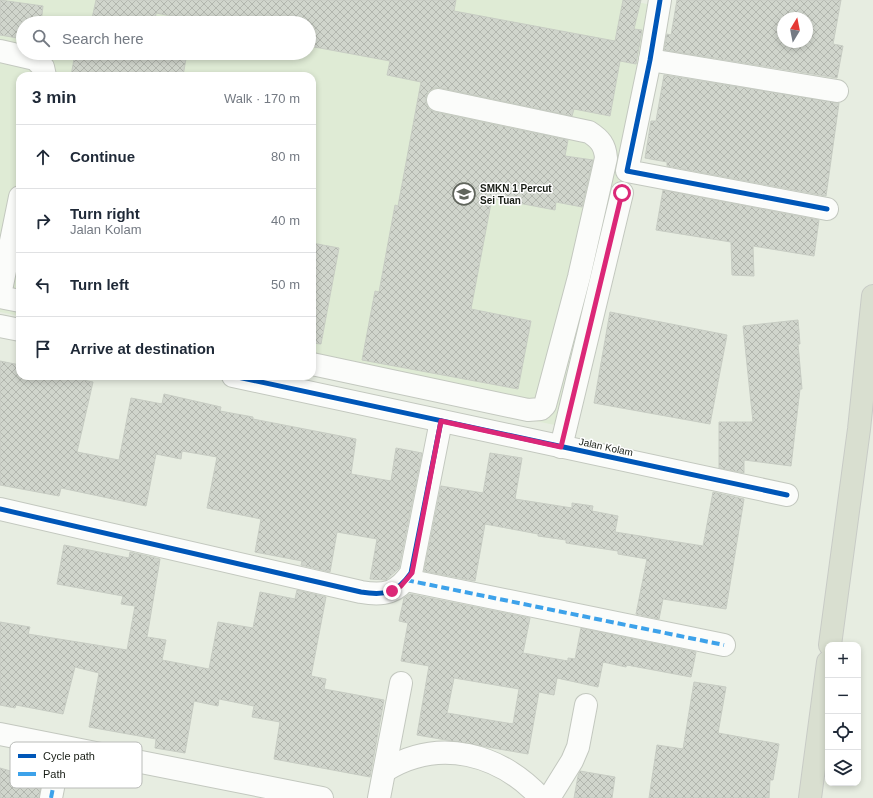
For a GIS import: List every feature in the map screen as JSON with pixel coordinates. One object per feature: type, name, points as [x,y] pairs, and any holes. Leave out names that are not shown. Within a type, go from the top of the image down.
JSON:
[{"type":"highway","points":[[830,642],[859,429],[873,296]]},
{"type":"highway","points":[[810,798],[826,678]]},
{"type":"street","points":[[660,0],[650,60],[627,171],[827,209]]},
{"type":"street","points":[[0,51],[16,55]]},
{"type":"street","points":[[35,60],[43,67],[44,72]]},
{"type":"street","points":[[650,60],[837,91]]},
{"type":"street","points":[[316,365],[528,410],[541,408],[548,400],[606,158],[603,143],[589,132],[438,100]]},
{"type":"street","points":[[561,447],[622,193]]},
{"type":"street","points":[[16,217],[0,296],[16,300]]},
{"type":"street","points":[[0,326],[16,329]]},
{"type":"street","name":"Jalan Kolam","points":[[251,380],[787,495]]},
{"type":"street","points":[[0,509],[370,593],[392,591],[412,573],[441,421]]},
{"type":"street","points":[[406,580],[724,645]]},
{"type":"street","points":[[379,798],[386,770],[402,683]]},
{"type":"street","points":[[549,798],[572,760],[578,747],[586,706]]},
{"type":"street","points":[[0,734],[38,742]]},
{"type":"street","points":[[386,770],[402,760],[416,755],[438,752],[462,754],[493,762],[508,770],[529,785],[541,798]]},
{"type":"street","points":[[142,763],[322,798]]},
{"type":"street","points":[[51,798],[53,788]]},
{"type":"shaded area","name":"SMKN 1 Percut Sei Tuan","points":[[0,0],[628,0],[656,6],[565,427],[316,377],[316,72],[16,72],[16,315],[0,312]]},
{"type":"building","points":[[0,0],[43,6],[42,16],[16,16],[16,38],[0,35]]},
{"type":"building","points":[[96,0],[456,0],[454,11],[615,41],[623,0],[641,0],[634,29],[642,30],[636,64],[620,61],[610,116],[574,109],[572,116],[441,88],[434,88],[428,92],[426,97],[426,104],[430,110],[435,112],[568,140],[565,156],[593,160],[582,207],[556,202],[555,210],[492,198],[471,309],[531,321],[518,389],[362,360],[375,291],[379,292],[395,205],[398,206],[421,82],[387,75],[390,61],[316,47],[316,16],[171,16],[156,13],[156,16],[93,16]]},
{"type":"building","points":[[677,0],[841,0],[833,44],[843,46],[837,78],[664,50],[667,34],[671,35]]},
{"type":"building","points":[[74,60],[186,60],[184,72],[72,72]]},
{"type":"building","points":[[664,75],[839,103],[826,196],[667,166],[667,162],[645,158],[651,121],[656,121]]},
{"type":"building","points":[[663,190],[819,220],[814,256],[753,246],[754,276],[732,275],[731,242],[656,230]]},
{"type":"building","points":[[316,244],[339,248],[321,344],[316,343]]},
{"type":"building","points":[[610,312],[727,335],[710,424],[594,403]]},
{"type":"building","points":[[798,320],[800,344],[798,344],[802,389],[800,389],[791,466],[744,460],[744,473],[719,468],[719,422],[753,422],[743,326]]},
{"type":"building","points":[[0,361],[16,364],[16,380],[83,380],[93,382],[77,452],[119,460],[131,398],[162,404],[164,394],[221,407],[220,411],[253,417],[253,419],[356,439],[351,474],[391,481],[396,448],[422,453],[399,568],[386,580],[370,579],[377,539],[337,532],[330,572],[301,565],[302,561],[255,552],[261,519],[207,508],[217,457],[182,451],[181,459],[156,454],[146,506],[61,488],[59,496],[0,485]]},
{"type":"building","points":[[490,453],[522,458],[515,499],[572,508],[572,503],[593,506],[592,511],[618,516],[615,532],[703,546],[713,492],[744,499],[726,609],[663,599],[659,619],[636,614],[647,559],[618,554],[618,551],[566,543],[566,540],[538,536],[538,534],[485,524],[475,581],[424,571],[441,486],[483,493]]},
{"type":"building","points":[[64,545],[129,558],[130,552],[160,559],[147,637],[166,640],[162,660],[209,669],[218,622],[253,628],[260,592],[295,599],[297,590],[326,597],[311,676],[326,679],[324,689],[384,700],[370,777],[274,759],[280,722],[252,717],[254,706],[219,699],[218,706],[194,701],[185,753],[155,748],[156,739],[89,727],[99,673],[75,667],[63,714],[16,705],[15,708],[0,705],[0,622],[30,627],[28,634],[127,650],[135,606],[121,604],[123,596],[57,584]]},
{"type":"building","points":[[410,594],[530,618],[523,653],[568,661],[568,658],[575,659],[581,628],[696,652],[691,677],[603,662],[598,687],[557,678],[554,695],[539,692],[528,754],[417,735],[429,666],[401,661],[408,623],[399,621],[404,598]],"holes":[[[454,678],[519,689],[513,724],[447,713]]]},
{"type":"building","points":[[694,682],[726,687],[718,733],[779,744],[773,780],[770,780],[769,798],[649,798],[657,745],[683,749]]},
{"type":"building","points":[[0,768],[10,771],[10,788],[41,788],[39,798],[0,798]]},
{"type":"building","points":[[580,771],[615,777],[612,798],[574,798]]},
{"type":"marked path","points":[[406,580],[724,645]]},
{"type":"marked path","points":[[51,798],[53,788]]},
{"type":"cycle path","points":[[660,0],[650,60],[627,171],[827,209]]},
{"type":"cycle path","points":[[252,380],[787,495]]},
{"type":"cycle path","points":[[0,509],[361,592],[377,594],[390,592],[401,585],[411,573],[441,421]]},
{"type":"place","name":"SMKN 1 Percut Sei Tuan","points":[[464,194]]},
{"type":"route","points":[[392,591],[401,586],[412,573],[441,421],[561,447],[622,193]]}]
